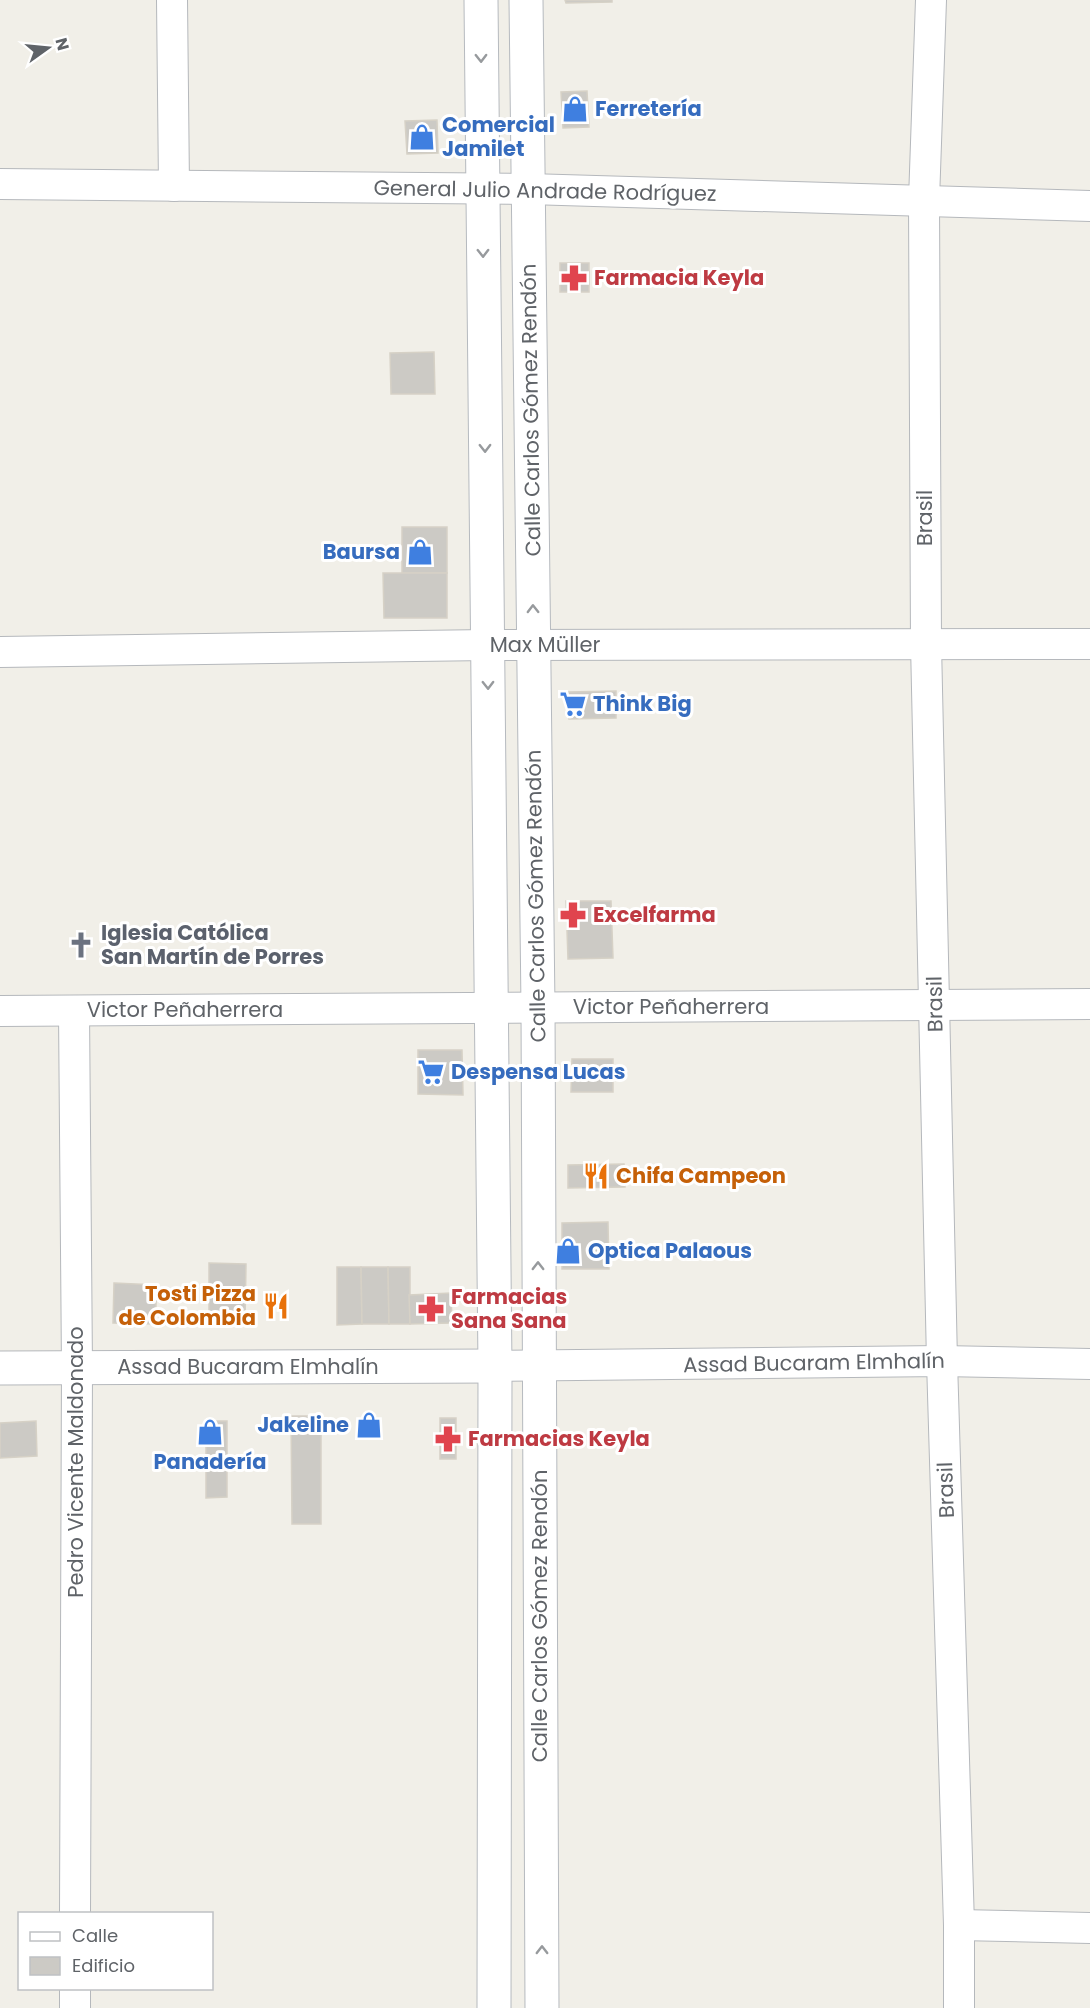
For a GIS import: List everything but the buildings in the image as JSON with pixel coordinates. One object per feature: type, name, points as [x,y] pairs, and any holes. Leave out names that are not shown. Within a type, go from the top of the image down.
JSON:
[{"type":"main road","points":[[481,0],[495,1366],[494,2008]]},
{"type":"main road","name":"Calle Carlos Gómez Rendón","points":[[526,0],[538,1007],[542,2008]]},
{"type":"main road","name":"Assad Bucaram Elmhalín","points":[[0,1368],[495,1366]]},
{"type":"street","points":[[172,0],[174,186]]},
{"type":"street","name":"Brasil","points":[[931,0],[924,200],[926,644],[942,1361],[959,1925],[959,2008]]},
{"type":"street","name":"General Julio Andrade Rodríguez","points":[[0,184],[529,189],[1090,206]]},
{"type":"street","name":"Max Müller","points":[[0,652],[534,644],[1090,644]]},
{"type":"street","name":"Victor Peñaherrera","points":[[0,1011],[1090,1004]]},
{"type":"street","name":"Pedro Vicente Maldonado","points":[[74,1011],[77,1368],[75,1912]]},
{"type":"street","name":"Assad Bucaram Elmhalín","points":[[495,1366],[942,1361],[1090,1364]]},
{"type":"street","points":[[959,1925],[1090,1928]]},
{"type":"street","points":[[75,1990],[75,2008]]},
{"type":"place","name":"Ferretería","points":[[575,109]]},
{"type":"place","name":"Comercial Jamilet","points":[[422,137]]},
{"type":"place","name":"Farmacia Keyla","points":[[574,278]]},
{"type":"place","name":"Baursa","points":[[420,552]]},
{"type":"place","name":"Think Big","points":[[573,704]]},
{"type":"place","name":"Excelfarma","points":[[573,915]]},
{"type":"place","name":"Iglesia Católica San Martín de Porres","points":[[81,945]]},
{"type":"place","name":"Despensa Lucas","points":[[431,1072]]},
{"type":"place","name":"Chifa Campeon","points":[[596,1176]]},
{"type":"place","name":"Optica Palaous","points":[[568,1251]]},
{"type":"place","name":"Tosti Pizza de Colombia","points":[[276,1306]]},
{"type":"place","name":"Farmacias Sana Sana","points":[[431,1309]]},
{"type":"place","name":"Jakeline","points":[[369,1425]]},
{"type":"place","name":"Panadería","points":[[210,1432]]},
{"type":"place","name":"Farmacias Keyla","points":[[448,1439]]}]
